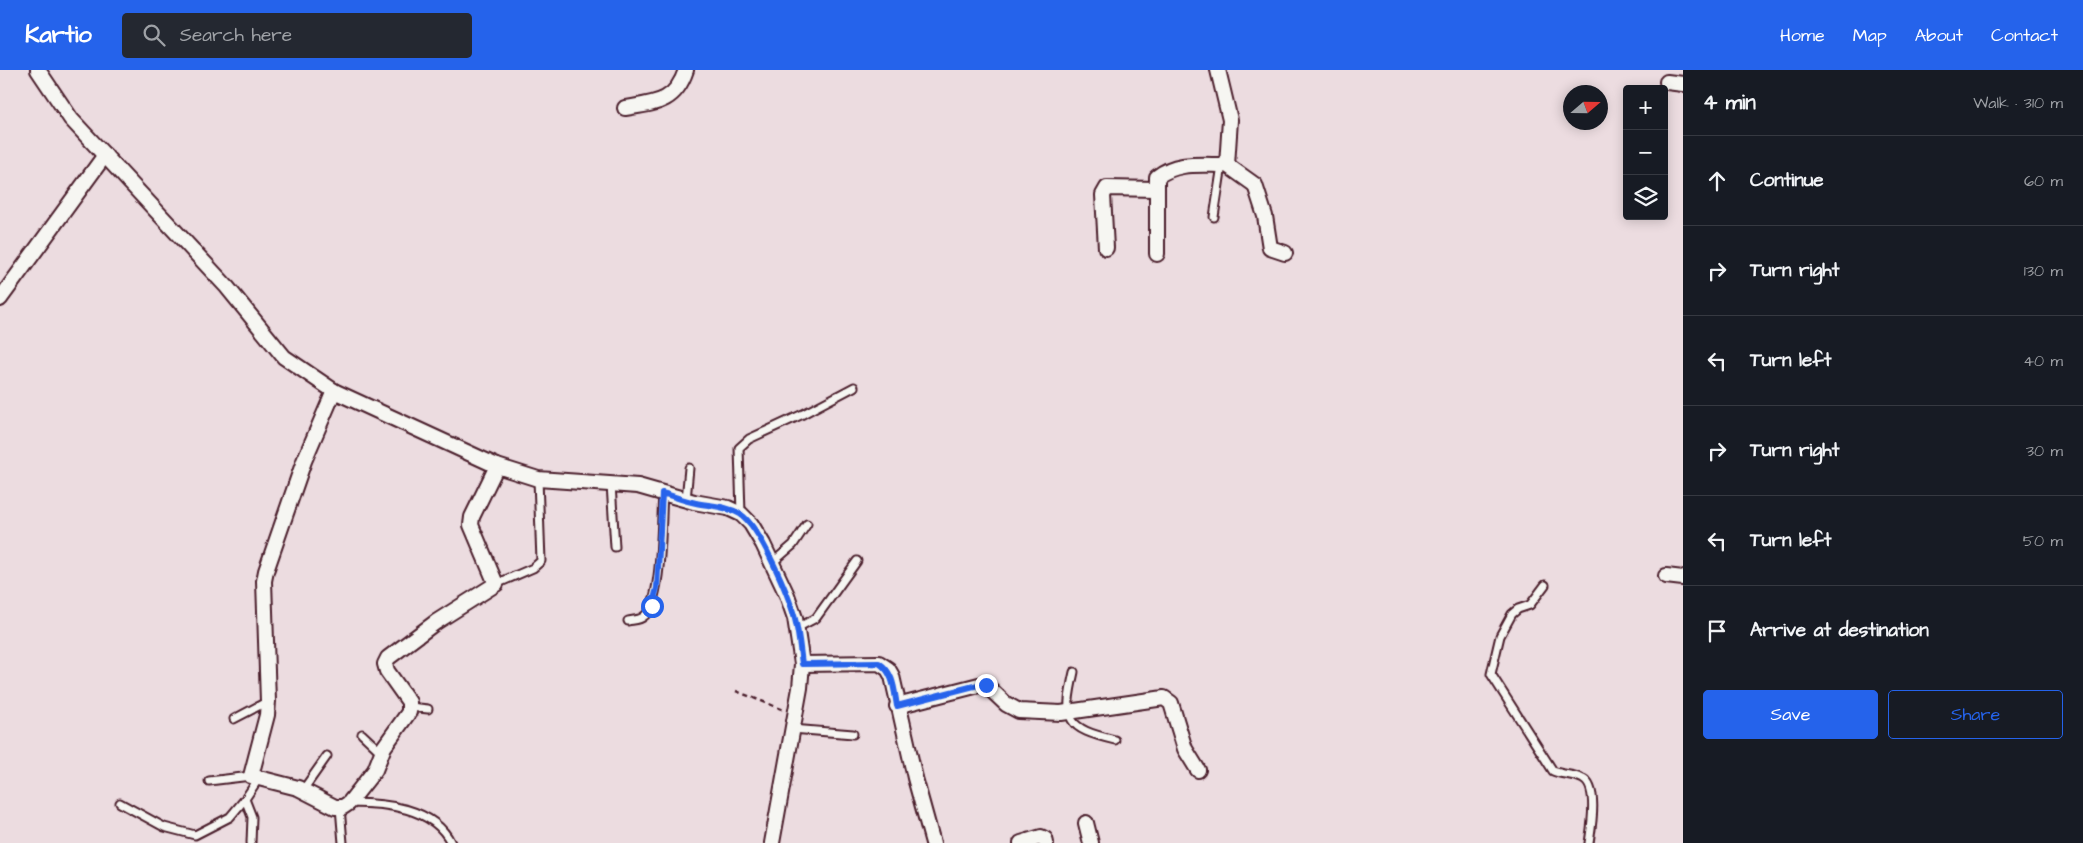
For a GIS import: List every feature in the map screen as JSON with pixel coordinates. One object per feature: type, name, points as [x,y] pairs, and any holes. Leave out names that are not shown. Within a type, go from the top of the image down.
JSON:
[{"type":"street","points":[[38,70],[71,118],[227,287],[284,358],[334,391],[497,466],[538,479],[638,486],[686,500],[728,508],[741,514],[751,524],[787,596],[797,628],[802,664],[772,843]]},
{"type":"street","points":[[625,108],[652,103],[669,97],[682,81],[686,70]]},
{"type":"street","points":[[1218,70],[1230,120],[1224,165]]},
{"type":"street","points":[[1667,82],[1683,84]]},
{"type":"street","points":[[0,299],[105,154]]},
{"type":"street","points":[[1158,254],[1156,177],[1168,168],[1179,166],[1224,165],[1255,185],[1264,216],[1270,248],[1284,253]]},
{"type":"street","points":[[1106,248],[1103,195],[1108,188],[1156,189]]},
{"type":"street","points":[[334,391],[304,461],[266,570],[264,581],[268,701],[255,777],[303,790],[335,807],[344,805],[375,770],[381,752],[409,712],[410,707],[409,702],[387,671],[386,664],[388,658],[444,616],[496,584],[471,525],[472,517],[497,466]]},
{"type":"street","points":[[1666,576],[1683,578]]},
{"type":"street","points":[[802,664],[879,663],[888,669],[892,676],[897,706],[933,843]]},
{"type":"street","points":[[897,706],[978,685],[986,685],[1012,708],[1019,710],[1069,712],[1164,698],[1171,703],[1185,749],[1198,770]]},
{"type":"street","points":[[1086,824],[1090,843]]},
{"type":"street","points":[[1021,843],[1041,837],[1045,838],[1046,843]]},
{"type":"lane","points":[[1214,216],[1224,165]]},
{"type":"lane","points":[[741,514],[739,448],[749,439],[803,414],[854,387]]},
{"type":"lane","points":[[686,500],[689,468]]},
{"type":"lane","points":[[496,584],[533,568],[541,561],[538,479]]},
{"type":"lane","points":[[611,484],[615,547]]},
{"type":"lane","points":[[628,621],[644,617],[652,606],[657,588],[662,493]]},
{"type":"lane","points":[[772,563],[792,545],[807,524]]},
{"type":"lane","points":[[797,628],[816,618],[857,561]]},
{"type":"lane","points":[[1545,584],[1530,605],[1518,609],[1512,614],[1500,636],[1491,674],[1553,771],[1584,779],[1590,786],[1593,821],[1589,843]]},
{"type":"lane","points":[[1074,672],[1068,698],[1069,712],[1076,726],[1088,733],[1115,740]]},
{"type":"lane","points":[[234,719],[268,701]]},
{"type":"lane","points":[[410,707],[428,709]]},
{"type":"lane","points":[[792,729],[853,734]]},
{"type":"lane","points":[[362,734],[381,752]]},
{"type":"lane","points":[[303,790],[327,756]]},
{"type":"lane","points":[[120,803],[164,827],[195,835],[230,817],[245,800],[255,777],[209,781]]},
{"type":"lane","points":[[245,800],[252,817],[251,843]]},
{"type":"lane","points":[[343,843],[344,805],[381,803],[416,812],[440,826],[451,843]]},
{"type":"path","points":[[736,691],[795,714]]},
{"type":"route","points":[[652,606],[657,588],[662,493],[694,502],[728,508],[741,514],[751,524],[763,544],[787,596],[795,618],[802,664],[879,663],[888,669],[892,676],[897,706],[978,685],[986,685]]}]
